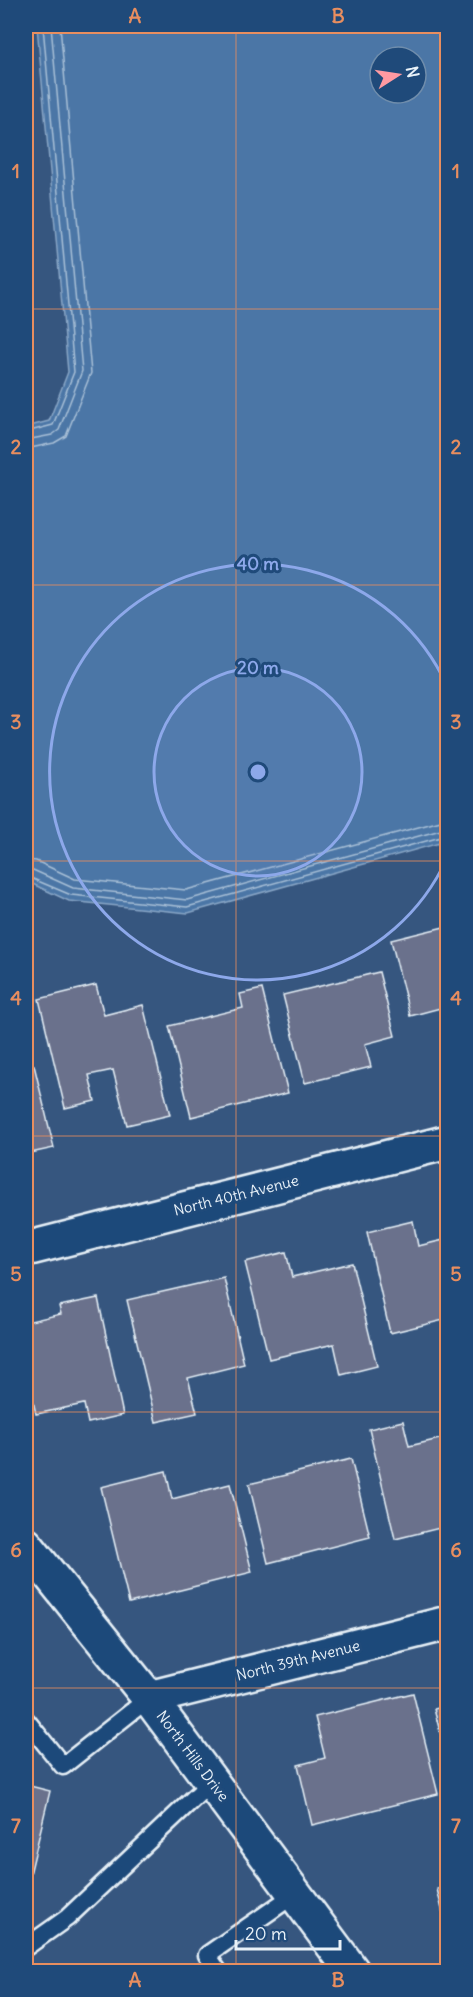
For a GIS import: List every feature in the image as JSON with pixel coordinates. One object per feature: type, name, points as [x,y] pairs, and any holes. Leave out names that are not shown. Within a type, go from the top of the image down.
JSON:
[{"type":"street","name":"North 40th Avenue","points":[[26,1248],[447,1142]]},
{"type":"street","name":"North Hills Drive","points":[[26,1545],[149,1698],[353,1971]]},
{"type":"street","name":"North 39th Avenue","points":[[149,1698],[447,1623]]},
{"type":"lane","points":[[26,1720],[63,1766],[149,1698]]},
{"type":"lane","points":[[26,1947],[67,1918],[212,1781]]},
{"type":"lane","points":[[219,1971],[207,1955],[295,1894]]},
{"type":"water","points":[[37,26],[447,26],[447,841],[188,913],[69,901],[26,881],[26,427],[49,421],[68,372]]},
{"type":"building","points":[[448,926],[448,1006],[410,1016],[391,940]]},
{"type":"building","points":[[379,972],[395,1036],[365,1044],[371,1067],[305,1083],[283,995]]},
{"type":"building","points":[[96,985],[104,1015],[143,1005],[170,1115],[127,1125],[113,1070],[89,1075],[95,1101],[65,1108],[39,999]]},
{"type":"building","points":[[262,989],[288,1093],[191,1117],[169,1026],[243,1008],[240,994]]},
{"type":"building","points":[[34,1065],[54,1148],[26,1154],[26,1067]]},
{"type":"building","points":[[413,1221],[418,1246],[448,1239],[448,1319],[390,1333],[367,1232]]},
{"type":"building","points":[[286,1252],[292,1277],[352,1263],[377,1366],[341,1375],[334,1344],[269,1359],[245,1262]]},
{"type":"building","points":[[224,1278],[244,1364],[188,1378],[197,1413],[156,1422],[127,1300]]},
{"type":"building","points":[[98,1298],[123,1415],[88,1423],[84,1404],[36,1414],[30,1387],[26,1388],[26,1322],[61,1314],[59,1306]]},
{"type":"building","points":[[403,1421],[409,1446],[448,1437],[448,1526],[395,1539],[369,1429]]},
{"type":"building","points":[[351,1459],[370,1537],[268,1563],[249,1484]]},
{"type":"building","points":[[166,1471],[172,1499],[230,1484],[252,1572],[129,1603],[101,1487]]},
{"type":"building","points":[[413,1693],[438,1794],[312,1825],[298,1765],[325,1758],[315,1717]]},
{"type":"building","points":[[448,1706],[448,1762],[434,1709]]},
{"type":"building","points":[[26,1785],[50,1791],[26,1891]]},
{"type":"building","points":[[448,1887],[448,1934],[437,1889]]},
{"type":"building","points":[[154,1969],[154,1972],[109,1972]]}]
